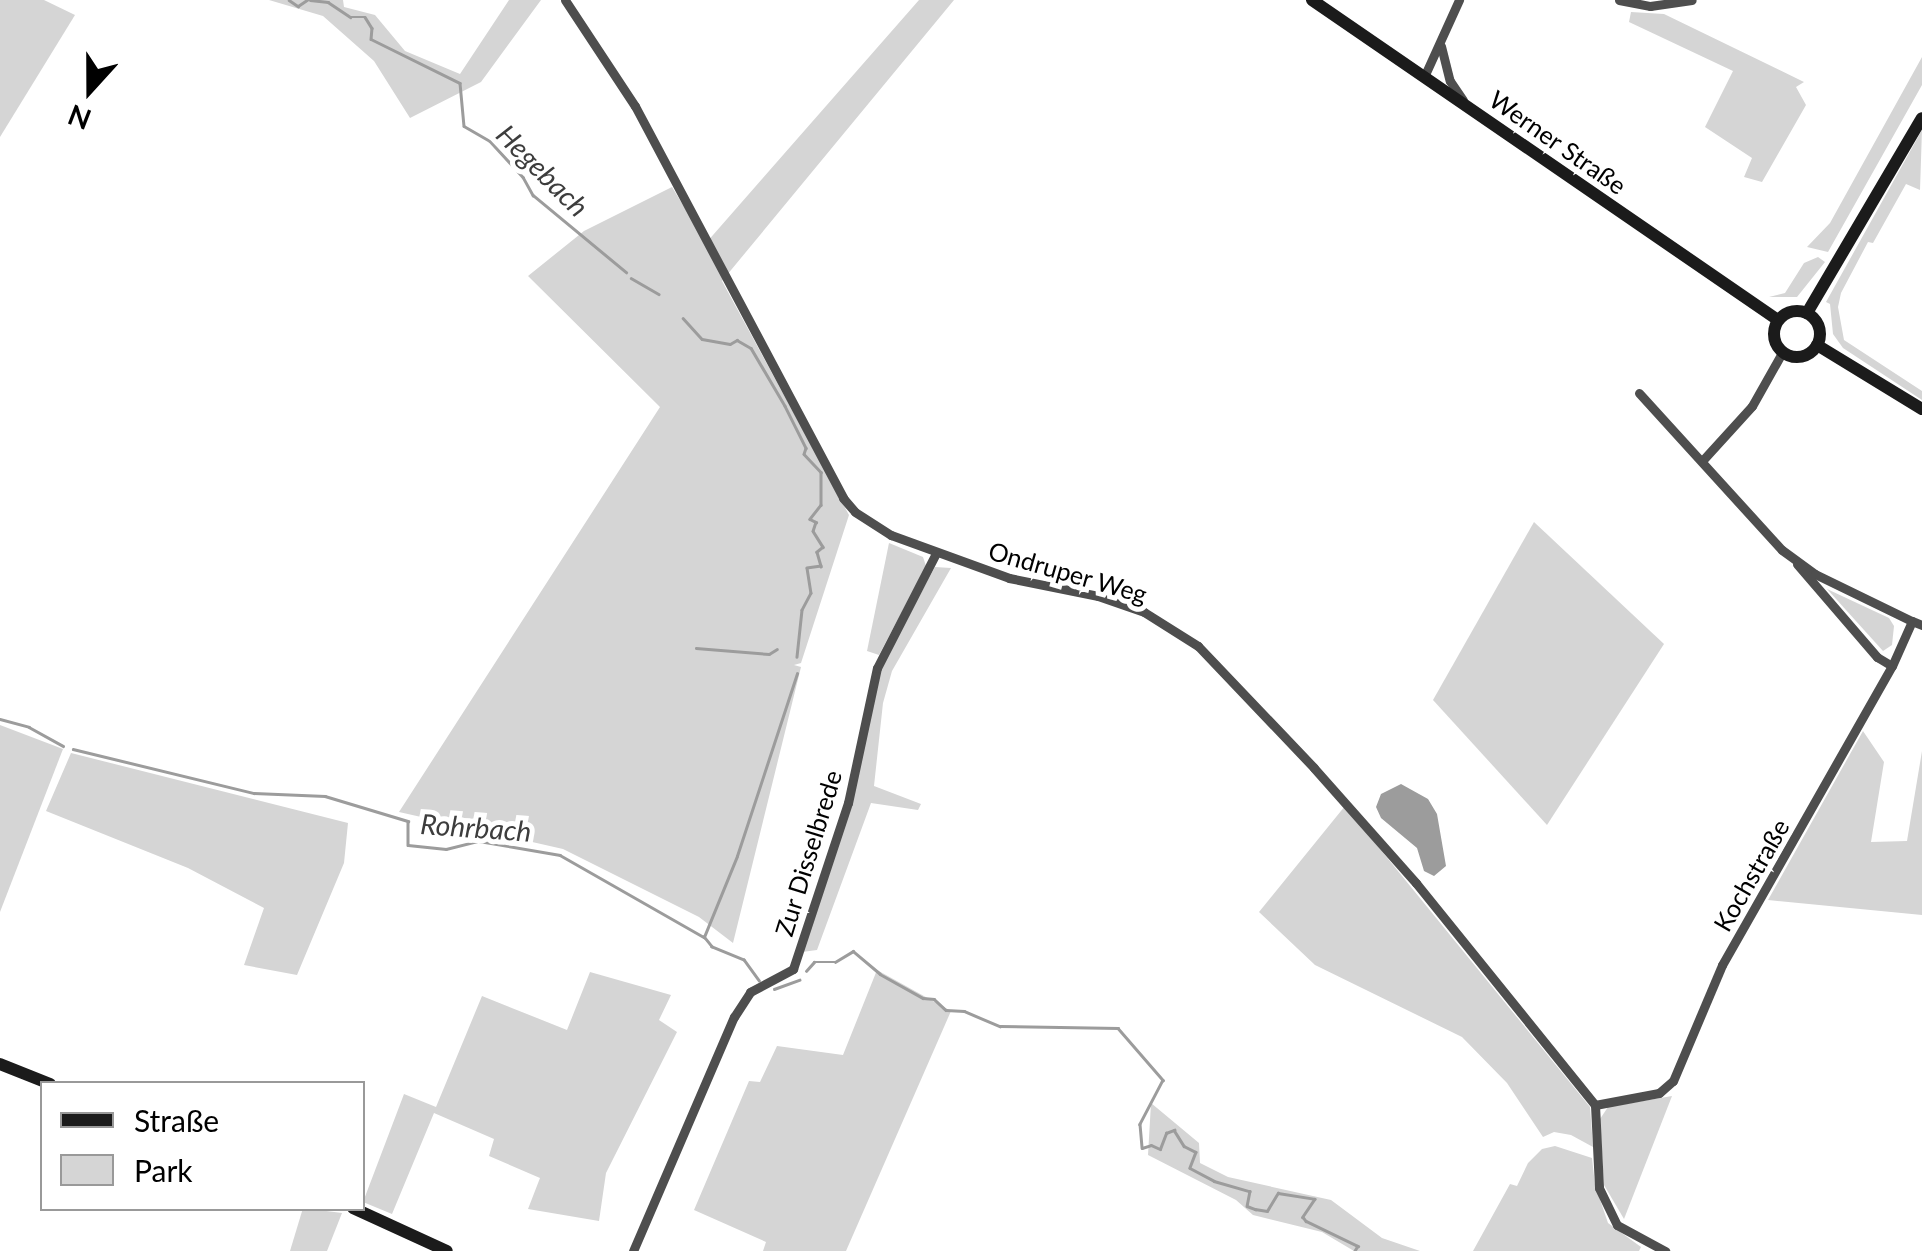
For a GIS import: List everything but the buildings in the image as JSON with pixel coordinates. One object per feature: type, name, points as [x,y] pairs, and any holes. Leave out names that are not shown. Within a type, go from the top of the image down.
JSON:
[{"type":"main road","name":"Werner Straße","points":[[1312,0],[1778,320]]},
{"type":"main road","points":[[1806,313],[1922,118]]},
{"type":"main road","points":[[1794,311],[1806,313],[1819,326],[1817,345],[1802,356],[1782,352],[1774,333],[1778,320],[1794,311]]},
{"type":"main road","points":[[1817,345],[1922,409]]},
{"type":"main road","points":[[0,1064],[42,1081]]},
{"type":"main road","points":[[359,1211],[446,1251]]},
{"type":"street","name":"Ondruper Weg","points":[[565,0],[636,106],[843,498],[872,526],[1008,578],[1121,603],[1165,624],[1198,646],[1403,868],[1595,1105]]},
{"type":"street","points":[[1424,76],[1459,0]]},
{"type":"street","points":[[1619,0],[1650,6],[1692,0]]},
{"type":"street","points":[[1440,43],[1450,80],[1467,106]]},
{"type":"street","points":[[1702,461],[1752,406],[1782,352]]},
{"type":"street","name":"Kochstraße","points":[[1595,1105],[1659,1092],[1672,1080],[1722,964],[1917,623],[1796,562],[1638,393]]},
{"type":"street","name":"Zur Disselbrede","points":[[634,1251],[734,1017],[750,992],[792,969],[848,802],[877,668],[936,552]]},
{"type":"street","points":[[1796,562],[1854,632],[1892,666]]},
{"type":"street","points":[[1595,1105],[1600,1188],[1617,1225],[1665,1251]]},
{"type":"green space","points":[[0,0],[44,0],[75,15],[0,137]]},
{"type":"green space","points":[[269,0],[343,0],[344,7],[375,15],[405,51],[460,74],[509,0],[541,0],[481,82],[410,118],[374,61],[323,16]]},
{"type":"green space","points":[[919,0],[954,0],[722,281],[849,515],[801,663],[794,665],[801,667],[733,943],[699,917],[563,849],[399,812],[660,407],[528,276],[584,231],[672,187],[706,243]]},
{"type":"green space","points":[[1631,12],[1664,14],[1804,82],[1796,87],[1806,105],[1762,182],[1744,177],[1752,158],[1705,127],[1733,71],[1629,22]]},
{"type":"green space","points":[[1922,57],[1922,85],[1828,252],[1807,247],[1830,223]]},
{"type":"green space","points":[[1922,130],[1920,190],[1906,184],[1873,243],[1868,242],[1841,293],[1838,307],[1844,340],[1922,391],[1922,400],[1843,348],[1833,334],[1830,304],[1826,302]]},
{"type":"green space","points":[[1818,257],[1825,262],[1797,297],[1769,297],[1785,293],[1804,263]]},
{"type":"green space","points":[[1534,522],[1664,644],[1547,825],[1433,700]]},
{"type":"green space","points":[[889,543],[923,557],[926,566],[879,655],[867,651]]},
{"type":"green space","points":[[935,567],[951,568],[892,671],[883,703],[874,786],[921,804],[918,810],[871,803],[817,950],[802,952],[852,803],[880,669]]},
{"type":"green space","points":[[1827,589],[1889,618],[1894,626],[1892,645],[1883,651]]},
{"type":"green space","points":[[0,725],[63,749],[0,912]]},
{"type":"green space","points":[[1863,731],[1884,762],[1871,842],[1907,841],[1922,751],[1922,915],[1768,900]]},
{"type":"green space","points":[[71,753],[348,823],[344,863],[297,975],[244,965],[264,908],[188,868],[46,811]]},
{"type":"green space","points":[[1345,806],[1590,1107],[1593,1147],[1571,1135],[1554,1132],[1543,1137],[1507,1083],[1462,1037],[1315,965],[1259,912]]},
{"type":"green space","points":[[877,970],[951,1011],[846,1251],[763,1251],[766,1242],[694,1210],[749,1081],[760,1082],[777,1046],[843,1055]]},
{"type":"green space","points":[[590,972],[671,995],[659,1020],[677,1032],[606,1173],[599,1221],[528,1209],[540,1178],[489,1156],[494,1139],[434,1113],[392,1214],[365,1203],[404,1094],[436,1107],[482,996],[567,1030]]},
{"type":"green space","points":[[1672,1096],[1624,1219],[1604,1185],[1600,1119],[1608,1107]]},
{"type":"green space","points":[[1151,1103],[1199,1143],[1200,1163],[1228,1177],[1331,1200],[1382,1238],[1420,1251],[1354,1251],[1322,1232],[1253,1215],[1236,1200],[1148,1155]]},
{"type":"green space","points":[[1555,1146],[1592,1158],[1595,1185],[1608,1223],[1641,1247],[1639,1251],[1473,1251],[1510,1184],[1517,1186],[1528,1163],[1542,1149]]},
{"type":"green space","points":[[302,1211],[342,1213],[327,1251],[290,1251]]},
{"type":"shaded area","points":[[1401,784],[1428,799],[1437,814],[1446,866],[1434,876],[1424,871],[1417,848],[1381,818],[1376,807],[1381,794]]},
{"type":"waterway","name":"Hegebach","points":[[289,0],[298,6],[307,0]]},
{"type":"waterway","name":"Hegebach","points":[[310,0],[328,2],[350,17],[365,17],[372,28],[371,39],[460,83],[464,126],[490,141],[523,177],[533,195],[626,272]]},
{"type":"waterway","points":[[631,278],[659,294]]},
{"type":"waterway","points":[[683,318],[702,339],[730,344],[737,340],[751,348],[785,406],[806,448],[804,454],[821,472],[821,505],[810,519],[816,522],[813,531],[823,547],[817,552],[821,566],[807,568],[811,593],[802,610],[797,657]]},
{"type":"waterway","points":[[696,648],[769,654],[777,649]]},
{"type":"waterway","name":"Hegebach","points":[[759,981],[744,960],[712,947],[704,937],[737,856],[797,674]]},
{"type":"waterway","name":"Rohrbach","points":[[0,719],[29,727],[63,746]]},
{"type":"waterway","name":"Rohrbach","points":[[73,749],[254,793],[325,796],[408,821],[408,845],[446,849],[479,841],[560,855],[704,937]]},
{"type":"waterway","name":"Hegebach","points":[[806,971],[814,962],[835,962],[853,951],[880,974],[923,998],[934,999],[946,1010],[964,1011],[1000,1026],[1118,1028],[1163,1080],[1140,1124],[1142,1148],[1151,1145],[1160,1149],[1166,1133],[1174,1130],[1184,1146],[1196,1152],[1190,1168],[1214,1181],[1250,1191],[1247,1206],[1255,1209],[1267,1211],[1278,1193],[1315,1199],[1303,1217],[1306,1221],[1358,1246],[1355,1251]]},
{"type":"waterway","points":[[774,989],[799,980]]}]
